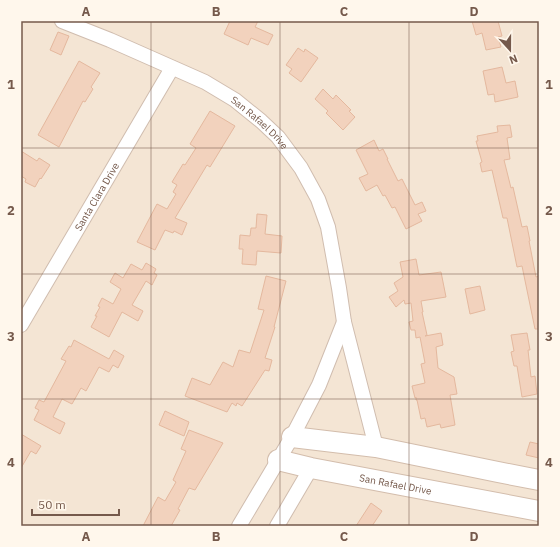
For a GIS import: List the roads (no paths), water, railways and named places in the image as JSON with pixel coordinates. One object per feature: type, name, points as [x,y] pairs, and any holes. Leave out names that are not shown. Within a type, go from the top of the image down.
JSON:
[{"type":"street","name":"San Rafael Drive","points":[[62,21],[110,40],[205,82],[235,100],[278,137],[301,168],[318,199],[328,227],[344,322],[376,447]]},
{"type":"street","name":"Santa Clara Drive","points":[[21,325],[172,68]]},
{"type":"street","points":[[239,526],[292,437],[319,384],[344,322]]},
{"type":"street","points":[[292,437],[376,447],[539,480]]},
{"type":"street","name":"San Rafael Drive","points":[[278,460],[311,468],[539,511]]},
{"type":"street","points":[[277,526],[311,468]]}]
